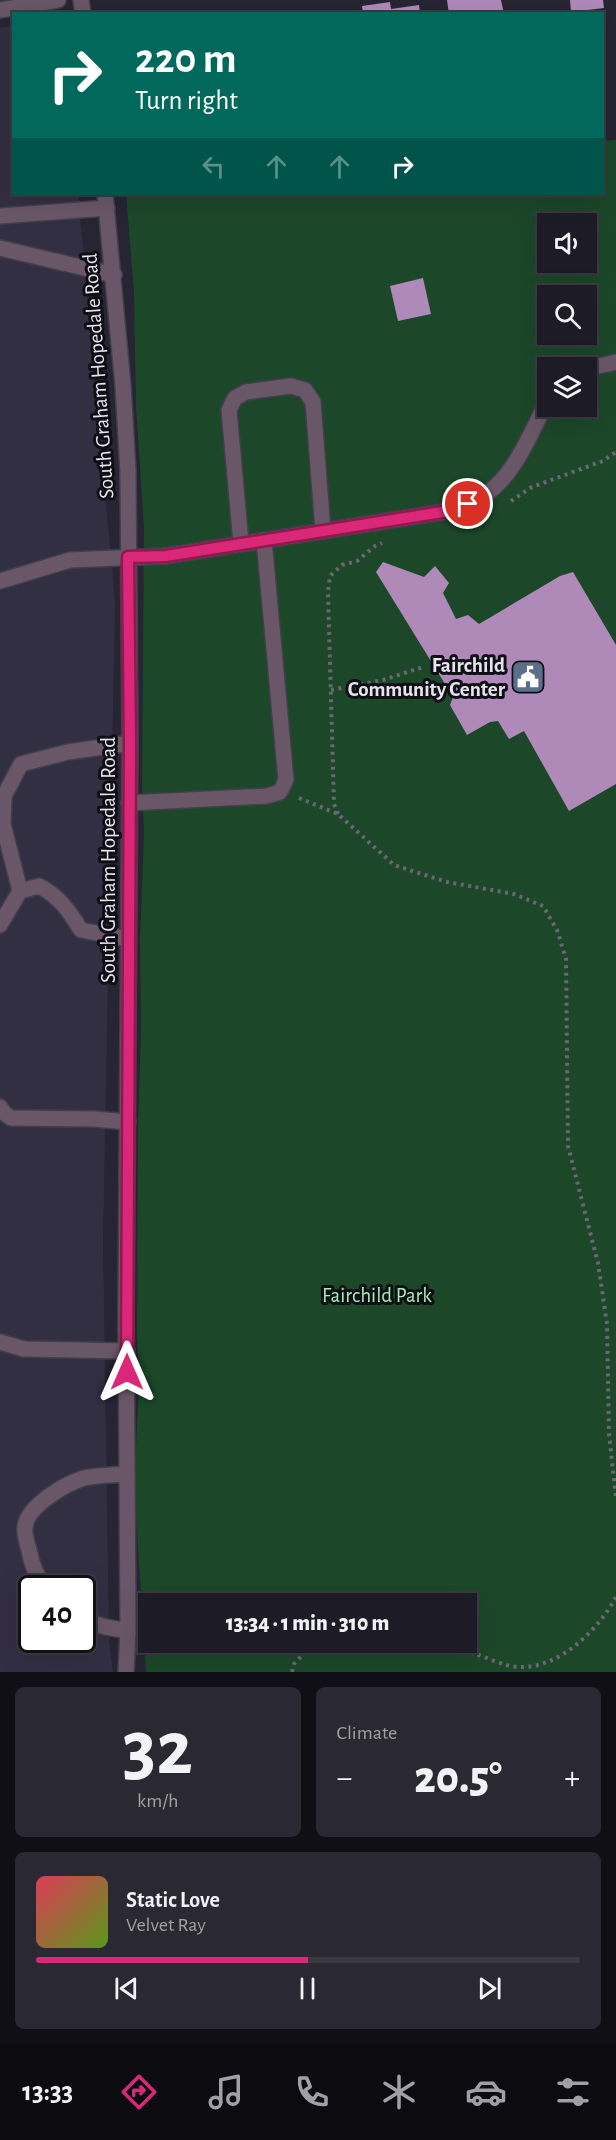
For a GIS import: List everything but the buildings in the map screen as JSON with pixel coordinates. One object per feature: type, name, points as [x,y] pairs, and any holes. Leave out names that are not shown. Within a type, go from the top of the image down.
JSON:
[{"type":"street","points":[[0,10],[58,0]]},
{"type":"street","points":[[0,216],[106,201]]},
{"type":"street","name":"South Graham Hopedale Road","points":[[106,201],[114,275],[128,471],[130,743],[126,1474],[128,1631],[126,1672]]},
{"type":"street","points":[[0,248],[114,275]]},
{"type":"street","points":[[597,366],[616,362]]},
{"type":"street","points":[[241,543],[229,410],[235,398],[246,392],[291,386],[304,390],[313,402],[323,531]]},
{"type":"street","points":[[0,581],[70,560],[166,556],[455,510],[482,497],[510,471],[538,417]]},
{"type":"street","points":[[129,803],[267,796],[280,792],[286,780],[264,540]]},
{"type":"street","points":[[0,925],[20,891],[3,824],[4,796],[21,764],[68,752],[130,743]]},
{"type":"street","points":[[20,891],[39,886],[66,906],[81,930],[128,939]]},
{"type":"street","points":[[0,1107],[11,1118],[128,1122]]},
{"type":"street","points":[[0,1342],[24,1349],[127,1351]]},
{"type":"street","points":[[37,1575],[24,1534],[25,1524],[34,1509],[63,1486],[85,1478],[126,1474]]},
{"type":"street","points":[[96,1624],[128,1631]]},
{"type":"path","points":[[338,814],[334,804],[328,592],[330,576],[342,565],[357,561],[375,546]]},
{"type":"path","points":[[331,690],[383,680],[423,667]]},
{"type":"path","points":[[280,792],[338,814],[394,866],[447,882],[513,894],[543,906],[557,930],[566,959],[568,1146],[598,1263],[605,1314],[609,1434],[616,1498]]},
{"type":"path","points":[[471,1653],[519,1667],[546,1664],[581,1642],[606,1616],[616,1597]]},
{"type":"path","points":[[292,1672],[294,1664],[304,1653]]},
{"type":"shaded area","points":[[12,26],[12,195],[78,195],[115,602],[103,1241],[109,1640],[113,1672],[0,1672],[0,28]]},
{"type":"green space","name":"Fairchild Park","points":[[616,140],[616,1672],[146,1672],[145,1653],[477,1653],[477,1593],[141,1593],[134,1484],[139,1387],[137,1335],[138,1126],[141,1031],[140,939],[144,835],[142,787],[144,528],[136,406],[134,292],[126,195],[604,195],[604,141]]},
{"type":"place","name":"Fairchild Community Center","points":[[528,677]]},
{"type":"route","points":[[127,1372],[130,743],[128,557],[166,556],[341,529],[455,510],[468,504]]}]
